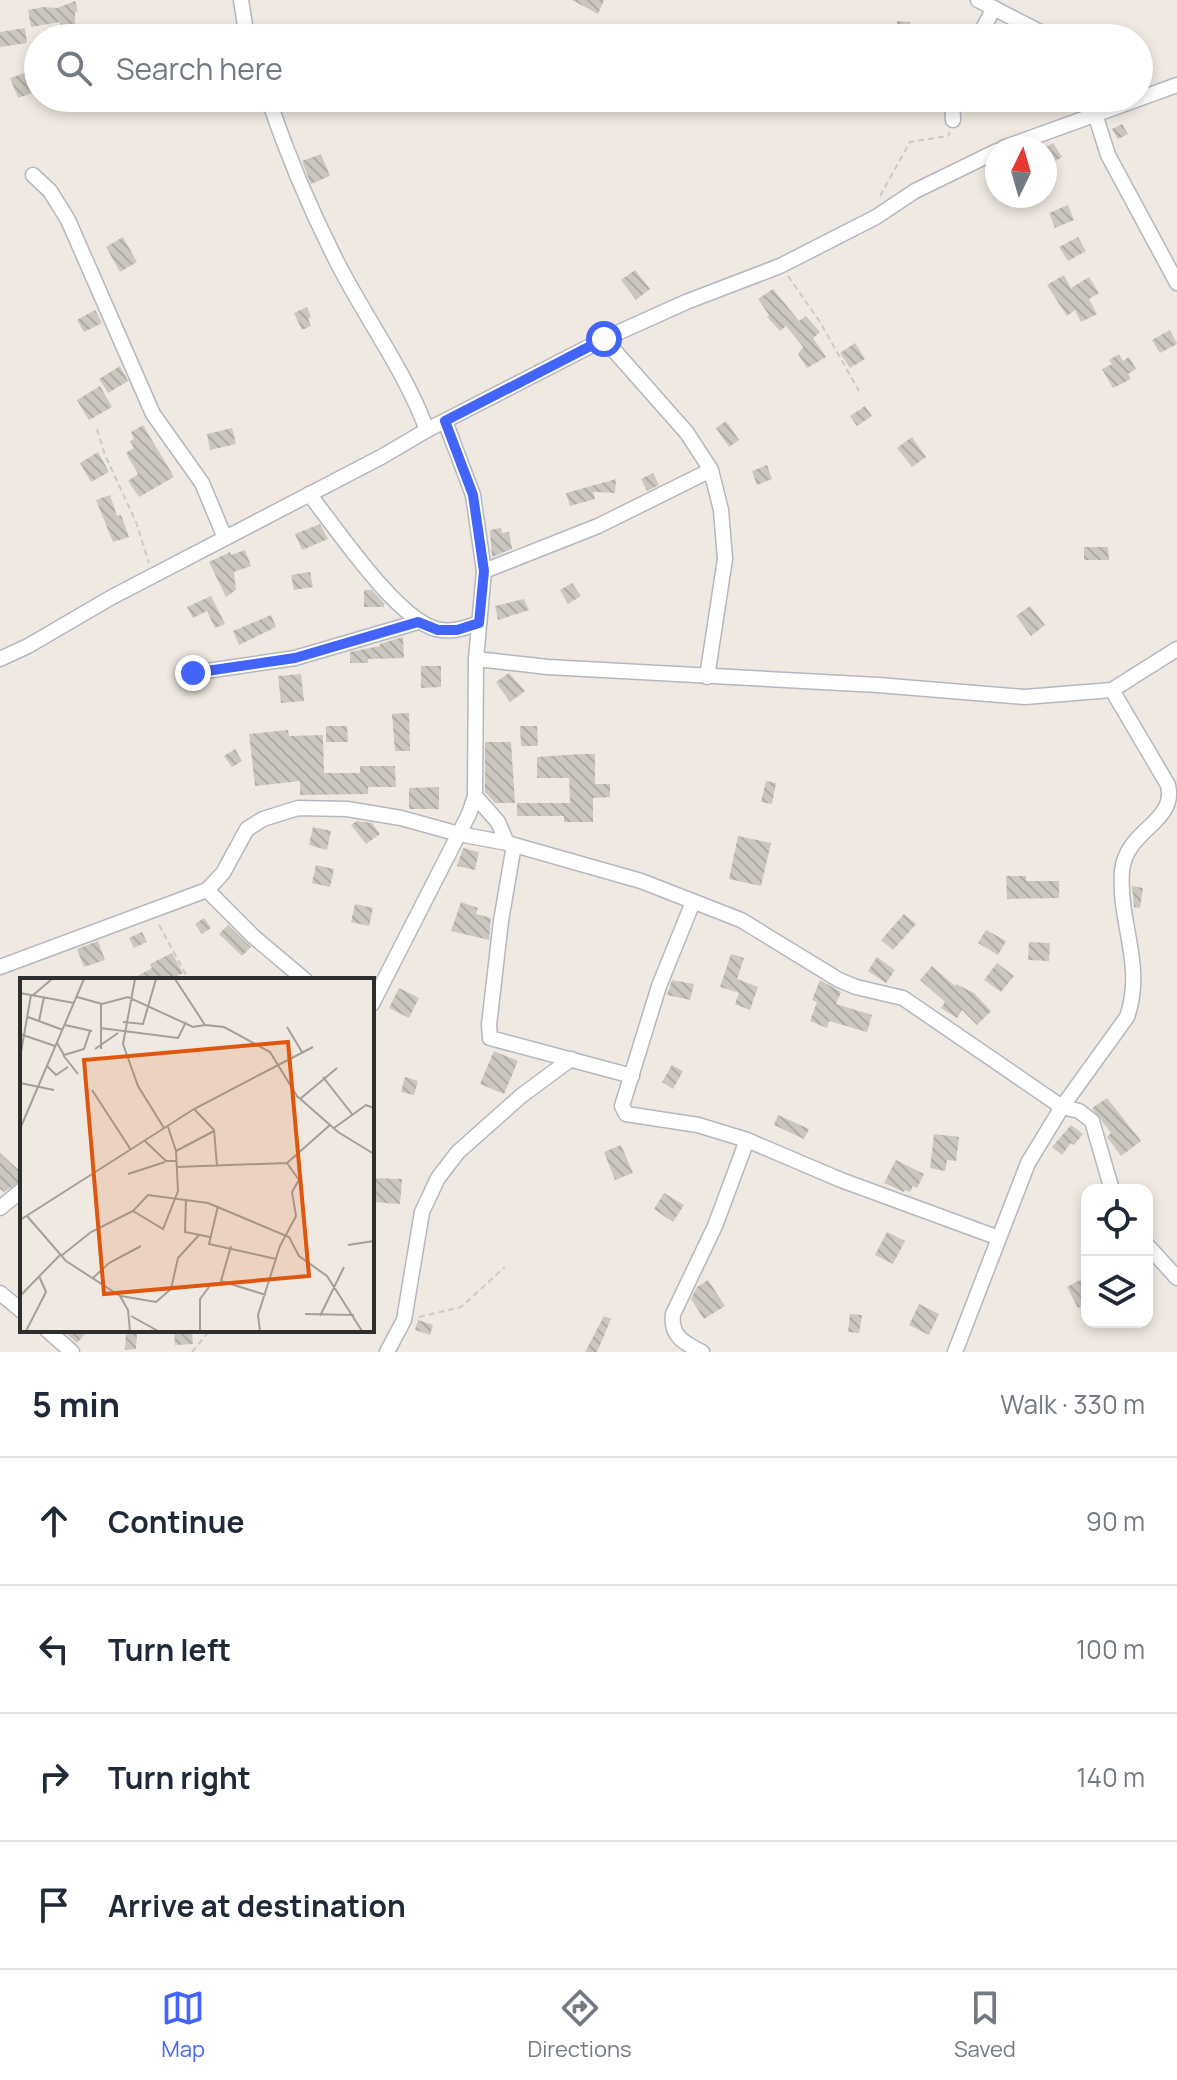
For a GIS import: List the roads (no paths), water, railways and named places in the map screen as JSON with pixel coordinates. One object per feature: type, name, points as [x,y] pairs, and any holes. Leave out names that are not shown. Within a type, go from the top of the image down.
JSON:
[{"type":"street","points":[[241,0],[245,24]]},
{"type":"street","points":[[978,0],[1025,24]]},
{"type":"street","points":[[985,24],[994,8]]},
{"type":"street","points":[[1153,93],[1177,85]]},
{"type":"street","points":[[273,112],[297,177],[338,264],[394,357],[427,430]]},
{"type":"street","points":[[953,112],[953,120]]},
{"type":"street","points":[[1035,136],[1100,112]]},
{"type":"street","points":[[1094,114],[1108,155],[1177,283]]},
{"type":"street","points":[[0,659],[427,430],[604,339],[686,302],[780,266],[876,217],[915,191],[985,157]]},
{"type":"street","points":[[33,175],[50,191],[68,220],[153,414],[202,483],[225,538]]},
{"type":"street","points":[[604,339],[687,433],[711,470],[721,510],[725,559],[707,677]]},
{"type":"street","points":[[374,1000],[459,834],[475,796],[476,659],[484,571],[473,495],[445,421]]},
{"type":"street","points":[[484,571],[598,526],[711,470]]},
{"type":"street","points":[[309,494],[398,604],[418,622],[438,630],[457,630],[479,623]]},
{"type":"street","points":[[193,673],[295,658],[418,622]]},
{"type":"street","points":[[476,659],[548,667],[878,685],[1025,697],[1112,690],[1177,649]]},
{"type":"street","points":[[955,1352],[1028,1163],[1062,1107],[1127,1017],[1133,1000],[1135,980],[1123,888],[1125,858],[1132,844],[1168,809],[1172,797],[1112,690]]},
{"type":"street","points":[[475,796],[498,822],[511,844],[489,1035],[493,1040],[632,1076]]},
{"type":"street","points":[[0,967],[207,890],[223,873],[247,829],[263,819],[298,808],[347,809],[401,818],[511,844],[641,881],[741,920],[839,980],[903,998],[1062,1107],[1079,1111],[1092,1121],[1110,1184]]},
{"type":"street","points":[[207,890],[254,937],[303,978]]},
{"type":"street","points":[[693,902],[659,986],[622,1106],[626,1114],[698,1125],[747,1140],[841,1180],[999,1238]]},
{"type":"street","points":[[387,1352],[404,1320],[422,1212],[438,1178],[458,1152],[521,1096],[571,1059]]},
{"type":"street","points":[[702,1352],[676,1335],[673,1314],[715,1226],[747,1140]]},
{"type":"street","points":[[0,1208],[20,1192]]},
{"type":"street","points":[[1153,1252],[1177,1278]]},
{"type":"street","points":[[0,1293],[20,1309]]},
{"type":"street","points":[[49,1332],[72,1352]]}]
